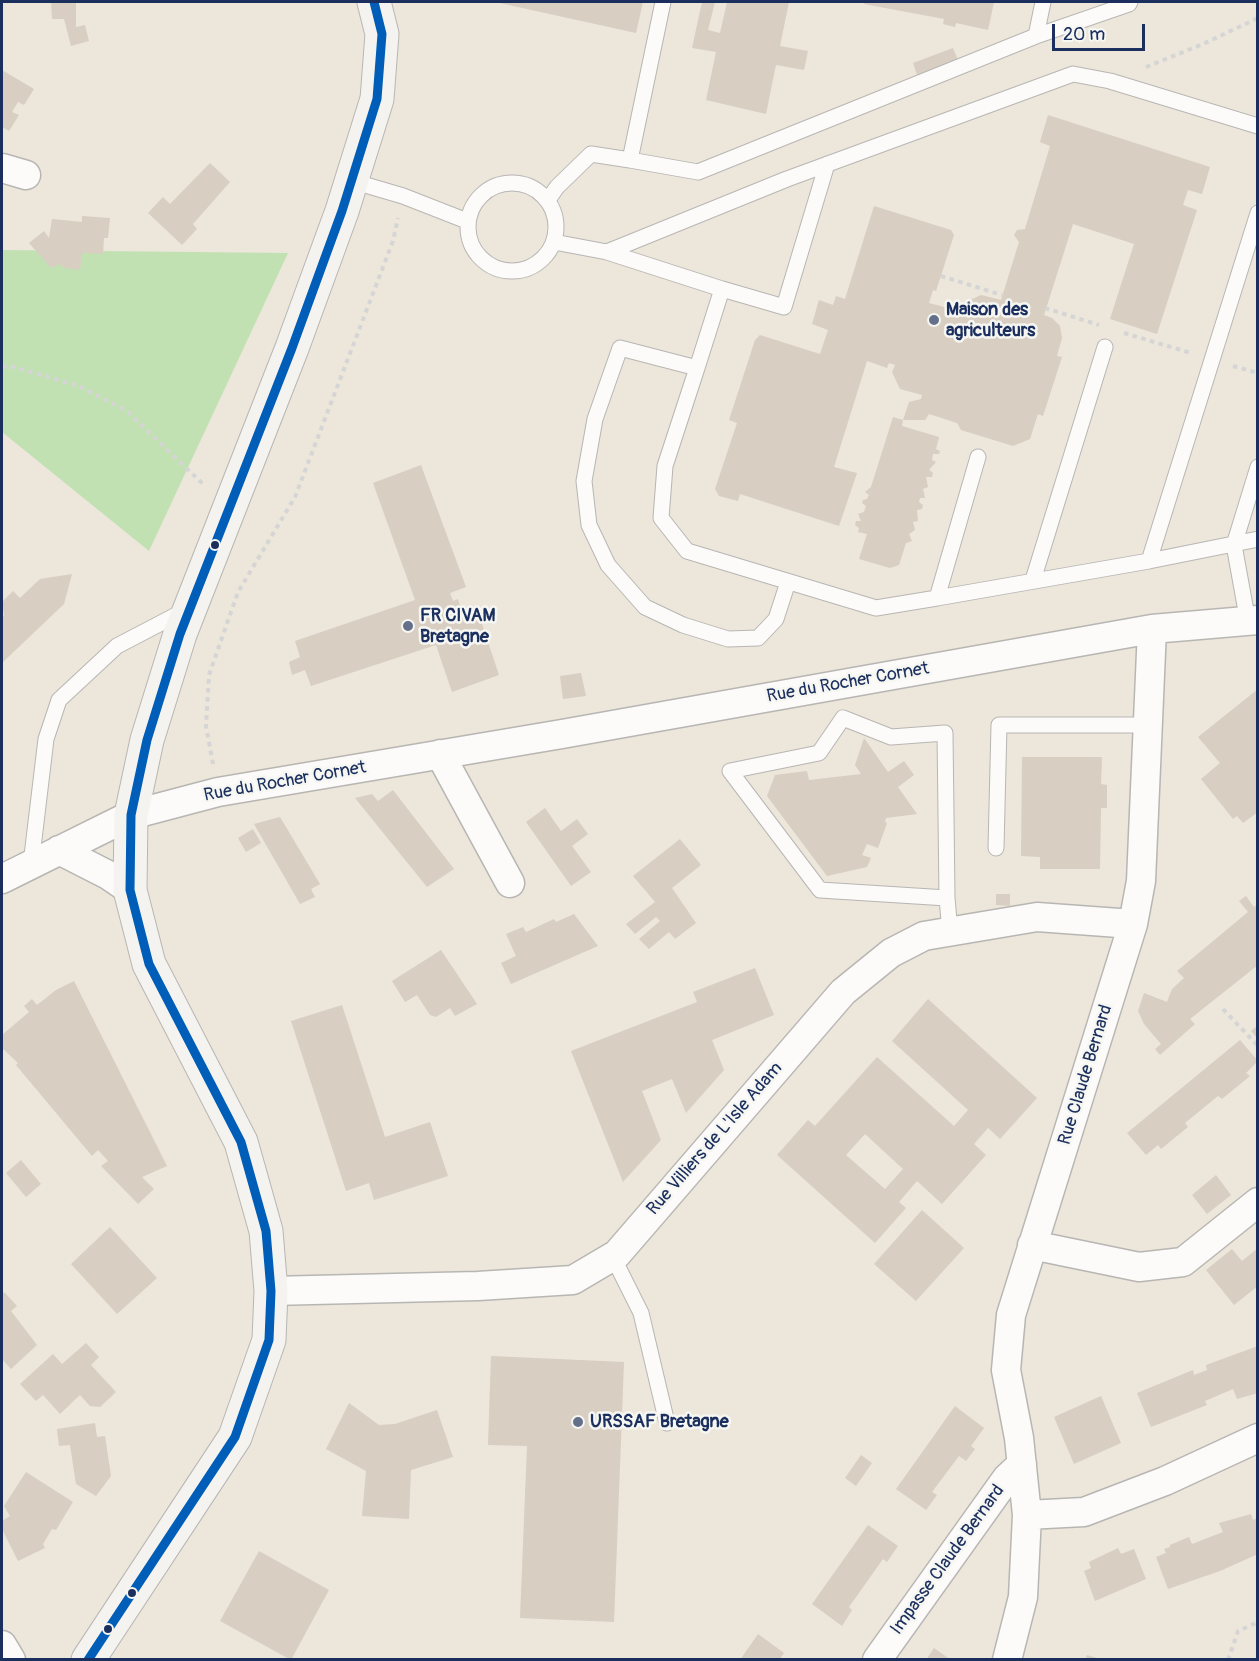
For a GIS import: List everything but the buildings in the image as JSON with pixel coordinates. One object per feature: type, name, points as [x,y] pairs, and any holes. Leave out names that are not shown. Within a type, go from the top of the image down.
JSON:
[{"type":"street","points":[[88,1659],[235,1437],[269,1340],[271,1291],[266,1231],[241,1142],[149,964],[130,890],[131,815],[147,740],[190,608],[292,348],[352,181],[377,99],[381,34],[374,2]]},
{"type":"street","name":"Rue du Rocher Cornet","points":[[2,879],[131,815],[218,792],[1152,629],[1254,624]]},
{"type":"street","name":"Rue Claude Bernard","points":[[1008,1659],[1023,1597],[1027,1515],[1022,1464],[1006,1370],[1011,1315],[1132,924],[1141,881],[1152,629]]},
{"type":"street","points":[[440,754],[510,883]]},
{"type":"street","points":[[59,850],[108,874],[130,890]]},
{"type":"street","name":"Rue Villiers de L'Isle Adam","points":[[271,1291],[478,1286],[573,1280],[617,1254],[843,992],[891,953],[924,936],[1037,917],[1132,924]]},
{"type":"street","points":[[1032,1245],[1139,1267],[1183,1262],[1257,1202]]},
{"type":"street","points":[[1027,1515],[1084,1512],[1166,1481],[1257,1437]]},
{"type":"street","name":"Impasse Claude Bernard","points":[[877,1659],[1007,1478],[1022,1464]]},
{"type":"street","points":[[2,1645],[11,1659]]},
{"type":"lane","points":[[630,160],[663,2]]},
{"type":"lane","points":[[1036,36],[1043,2]]},
{"type":"lane","points":[[548,200],[557,187],[591,153],[698,172],[1036,36],[1130,2]]},
{"type":"lane","points":[[607,252],[827,164],[1073,74],[1110,81],[1257,126]]},
{"type":"lane","points":[[554,242],[607,252],[722,290],[784,307],[827,164]]},
{"type":"lane","points":[[352,181],[404,196],[467,221]]},
{"type":"lane","points":[[506,182],[526,184],[548,200],[555,214],[557,226],[554,242],[548,253],[537,264],[523,270],[505,271],[490,266],[477,255],[469,242],[467,221],[477,198],[491,187],[506,182]]},
{"type":"lane","points":[[1149,561],[1257,213]]},
{"type":"lane","points":[[722,290],[665,466],[661,518],[687,551],[876,608],[1149,561],[1257,539]]},
{"type":"lane","points":[[1034,580],[1105,347]]},
{"type":"lane","points":[[697,368],[620,348],[595,419],[584,481],[589,525],[608,565],[645,607],[683,625],[728,639],[758,638],[776,619],[788,582]]},
{"type":"lane","points":[[937,598],[978,457]]},
{"type":"lane","points":[[1254,624],[1234,545],[1257,467]]},
{"type":"lane","points":[[31,864],[46,739],[59,700],[117,646],[190,608]]},
{"type":"lane","points":[[947,897],[820,890],[730,771],[819,753],[843,718],[891,737],[945,733],[947,897],[950,932]]},
{"type":"lane","points":[[996,848],[999,725],[1148,725]]},
{"type":"lane","points":[[617,1254],[618,1267],[640,1313],[667,1423]]},
{"type":"path","points":[[1110,81],[1203,44],[1257,18]]},
{"type":"path","points":[[218,792],[206,726],[209,675],[238,592],[295,497],[393,241],[404,196]]},
{"type":"path","points":[[941,276],[1002,295]]},
{"type":"path","points":[[1046,308],[1100,325]]},
{"type":"path","points":[[1122,332],[1257,373]]},
{"type":"path","points":[[2,367],[10,366],[79,386],[127,411],[178,458],[228,510]]},
{"type":"path","points":[[1223,1009],[1257,1046]]},
{"type":"path","points":[[1228,1659],[1238,1631],[1257,1622]]},
{"type":"green space","points":[[2,250],[288,253],[149,551],[2,432]]},
{"type":"transit line","points":[[88,1660],[235,1437],[269,1340],[271,1291],[266,1231],[241,1142],[149,964],[130,890],[131,815],[147,740],[180,634],[292,348],[342,211],[377,99],[382,34],[374,2]]},
{"type":"place","name":"Maison des agriculteurs","points":[[934,320]]},
{"type":"place","name":"FR CIVAM Bretagne","points":[[408,626]]},
{"type":"place","name":"URSSAF Bretagne","points":[[578,1422]]}]
